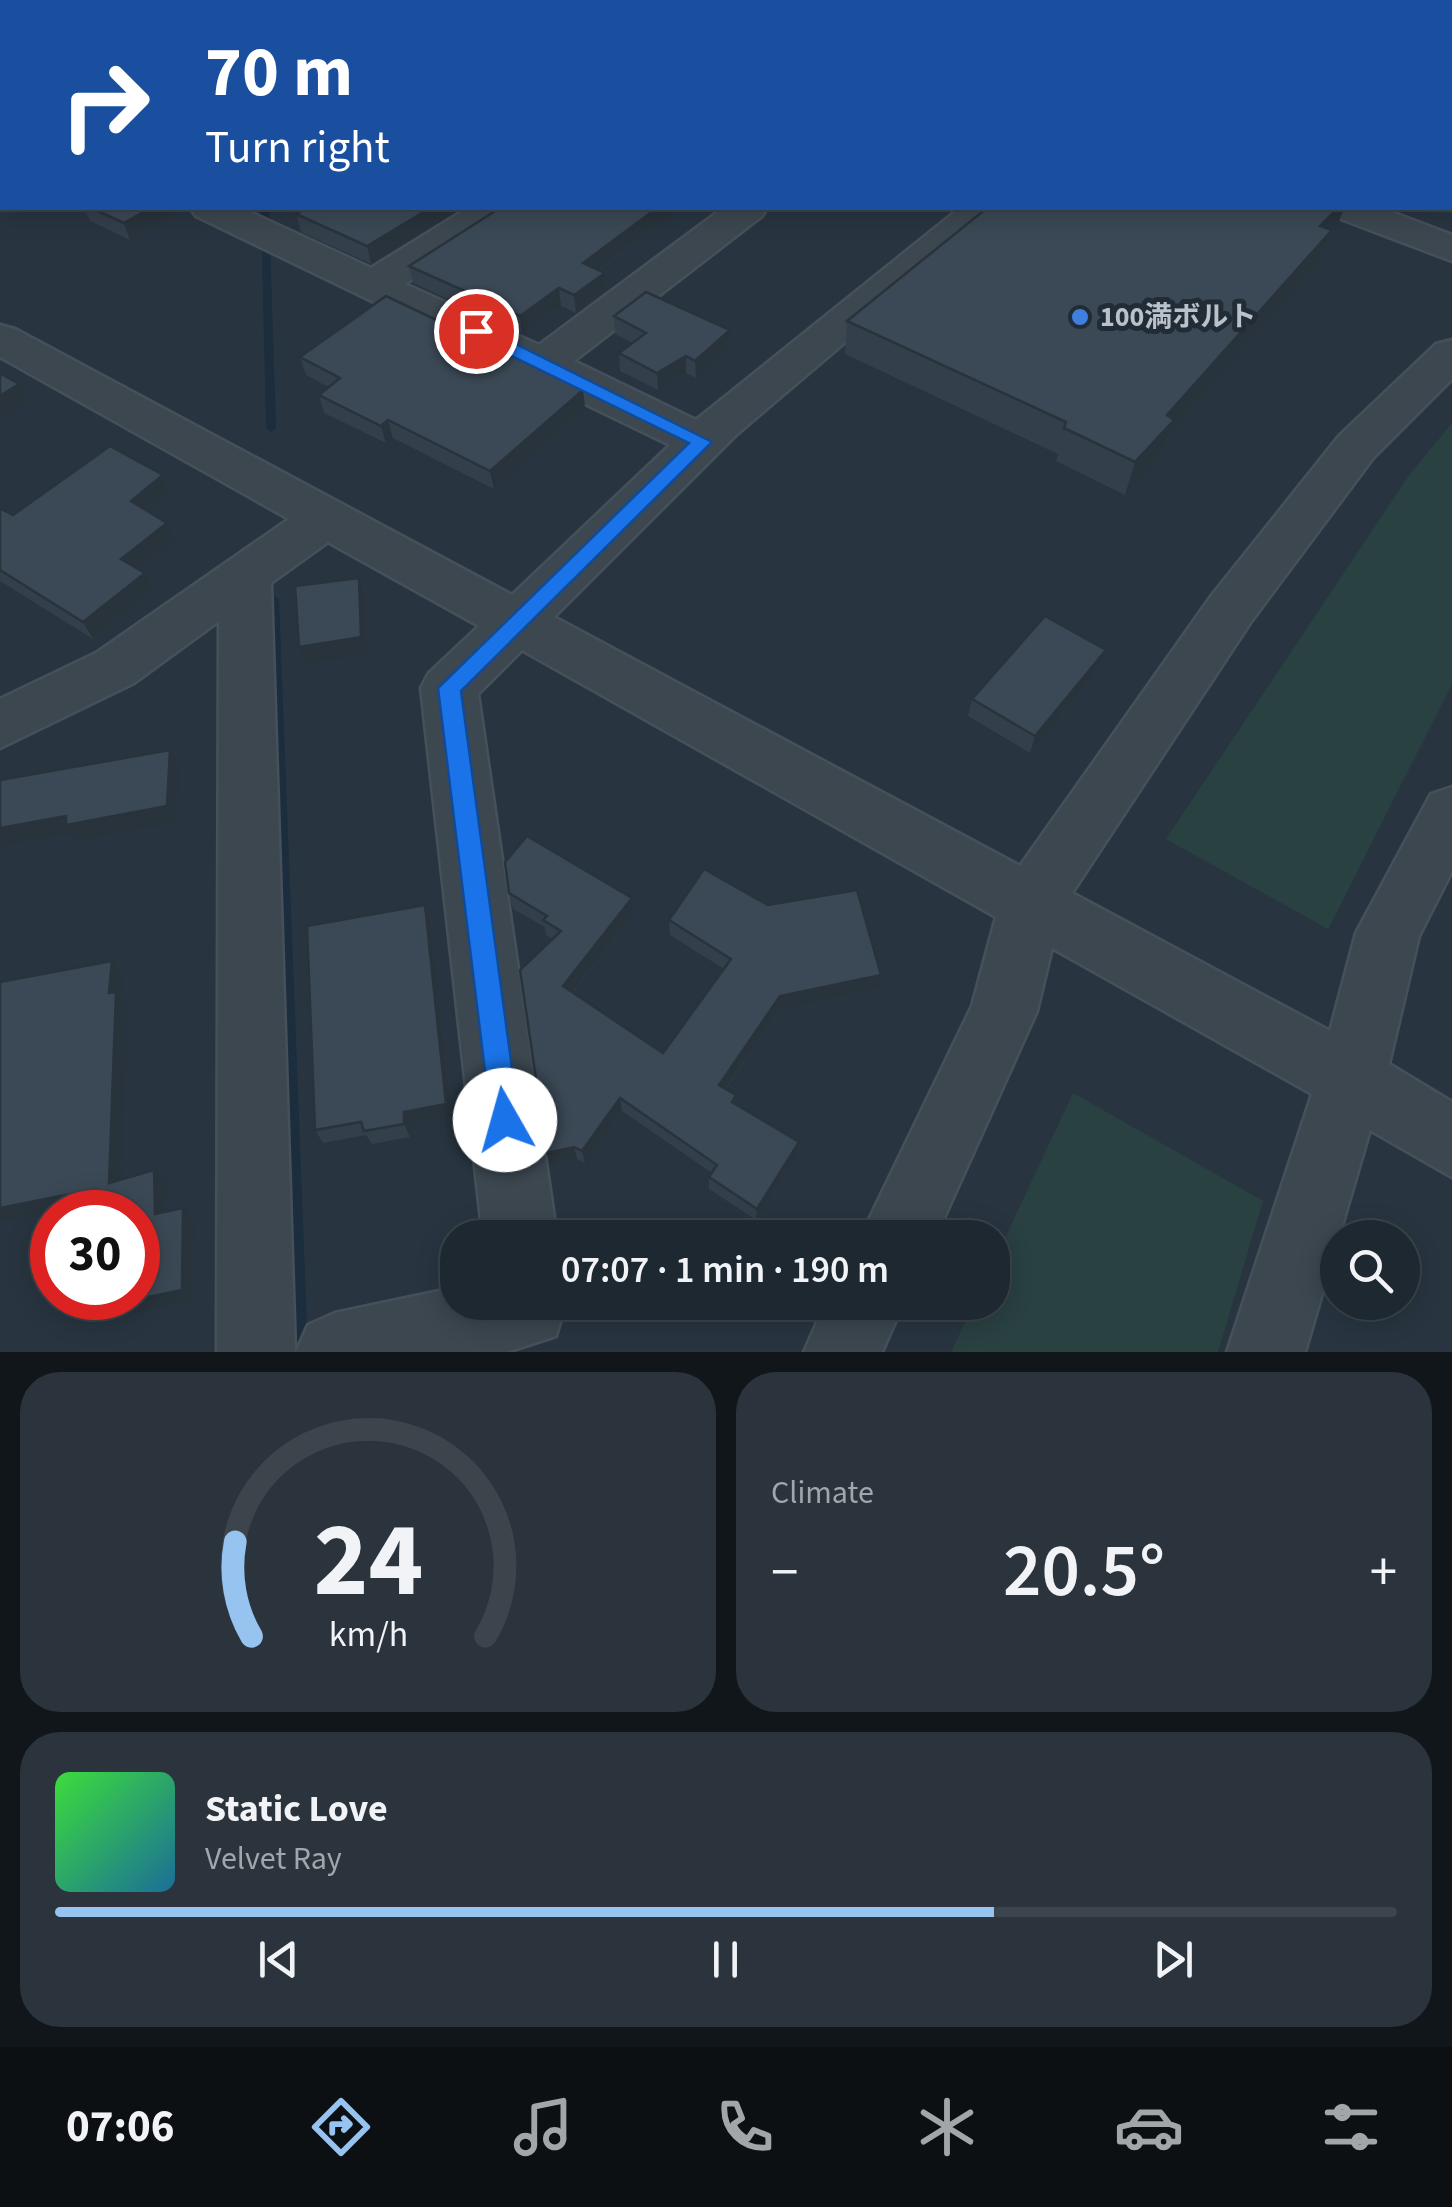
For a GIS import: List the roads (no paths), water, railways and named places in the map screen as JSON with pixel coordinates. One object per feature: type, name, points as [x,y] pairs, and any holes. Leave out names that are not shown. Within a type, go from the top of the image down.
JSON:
[{"type":"street","points":[[216,210],[274,229],[372,286],[545,362],[702,442]]},
{"type":"street","points":[[372,286],[492,210]]},
{"type":"street","points":[[545,362],[745,210]]},
{"type":"street","points":[[518,1220],[450,688],[520,624],[702,442],[982,210]]},
{"type":"street","points":[[1351,210],[1452,249]]},
{"type":"street","points":[[0,339],[1030,902],[1350,1079],[1452,1142]]},
{"type":"street","points":[[905,1220],[1004,1011],[1030,902],[1242,594],[1356,447],[1452,354]]},
{"type":"street","points":[[0,726],[115,668],[326,518]]},
{"type":"street","points":[[245,576],[256,1352]]},
{"type":"street","points":[[1266,1352],[1350,1079],[1388,933],[1452,812]]},
{"type":"street","points":[[338,1351],[476,1320]]},
{"type":"street","points":[[843,1352],[858,1320]]},
{"type":"waterway","points":[[265,210],[271,428]]},
{"type":"waterway","points":[[273,599],[299,1352]]},
{"type":"place","name":"100満ボルト","points":[[1080,317]]}]
